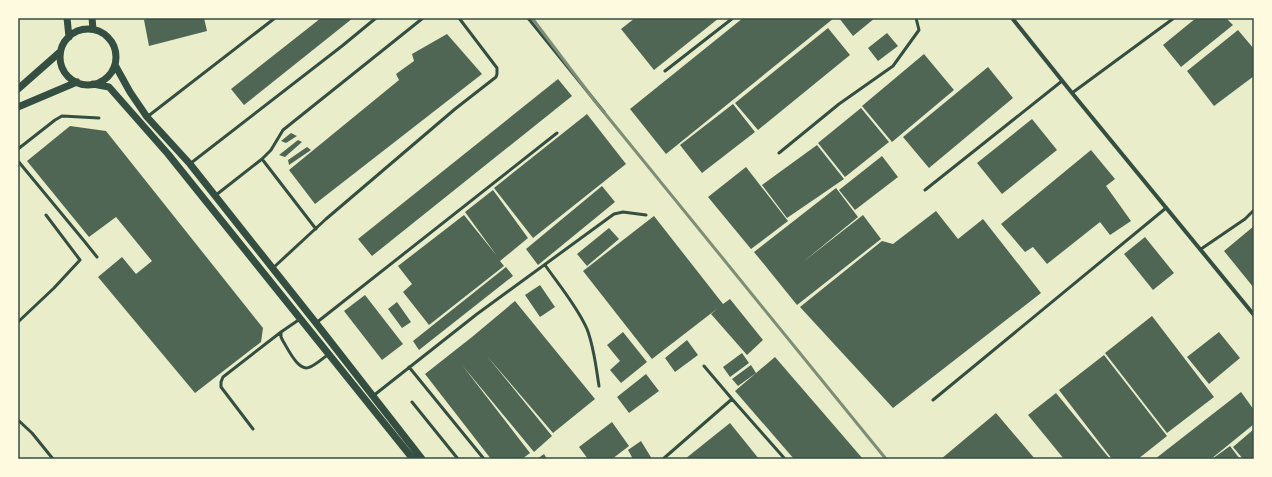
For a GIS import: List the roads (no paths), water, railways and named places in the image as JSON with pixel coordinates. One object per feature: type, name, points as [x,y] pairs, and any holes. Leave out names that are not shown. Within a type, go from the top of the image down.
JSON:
[{"type":"street","points":[[67,18],[69,37]]},
{"type":"street","points":[[92,18],[93,29]]},
{"type":"street","points":[[1012,18],[1254,315]]},
{"type":"street","points":[[18,89],[60,52],[65,41],[69,37],[84,29],[93,29],[107,36],[112,42],[115,50],[115,65],[110,75],[104,80],[93,84]]},
{"type":"street","points":[[60,52],[60,61],[63,70],[69,77],[77,82],[109,87],[168,154],[329,354],[410,458]]},
{"type":"street","points":[[115,65],[130,92],[147,117],[190,164],[422,459]]},
{"type":"street","points":[[18,107],[77,82]]},
{"type":"lane","points":[[147,117],[274,18]]},
{"type":"lane","points":[[190,164],[376,18]]},
{"type":"lane","points":[[214,196],[262,159],[271,150],[283,130],[423,18]]},
{"type":"lane","points":[[272,268],[455,109],[496,77],[496,68],[459,18]]},
{"type":"lane","points":[[528,18],[604,112]]},
{"type":"lane","points":[[665,71],[734,18]]},
{"type":"lane","points":[[779,153],[839,104],[893,66],[919,30],[916,18]]},
{"type":"lane","points":[[1072,93],[1174,18]]},
{"type":"lane","points":[[925,190],[1062,81]]},
{"type":"lane","points":[[18,149],[62,116],[99,118]]},
{"type":"lane","points":[[316,323],[557,132]]},
{"type":"lane","points":[[262,159],[316,229]]},
{"type":"lane","points":[[18,161],[97,257]]},
{"type":"lane","points":[[933,400],[1166,208]]},
{"type":"lane","points":[[1201,249],[1244,219],[1254,210]]},
{"type":"lane","points":[[373,396],[476,314],[614,214],[623,212],[646,215]]},
{"type":"lane","points":[[18,322],[54,288],[80,260],[46,215]]},
{"type":"lane","points":[[545,265],[586,327],[591,343],[599,386]]},
{"type":"lane","points":[[253,429],[221,387],[223,377],[300,318]]},
{"type":"lane","points":[[281,332],[283,341],[299,366],[309,368],[329,354]]},
{"type":"lane","points":[[704,366],[785,459]]},
{"type":"lane","points":[[409,367],[484,459]]},
{"type":"lane","points":[[663,459],[732,399]]},
{"type":"lane","points":[[412,402],[458,459]]},
{"type":"lane","points":[[18,420],[32,433],[53,459]]},
{"type":"railway","points":[[532,18],[594,100],[886,459]]}]
